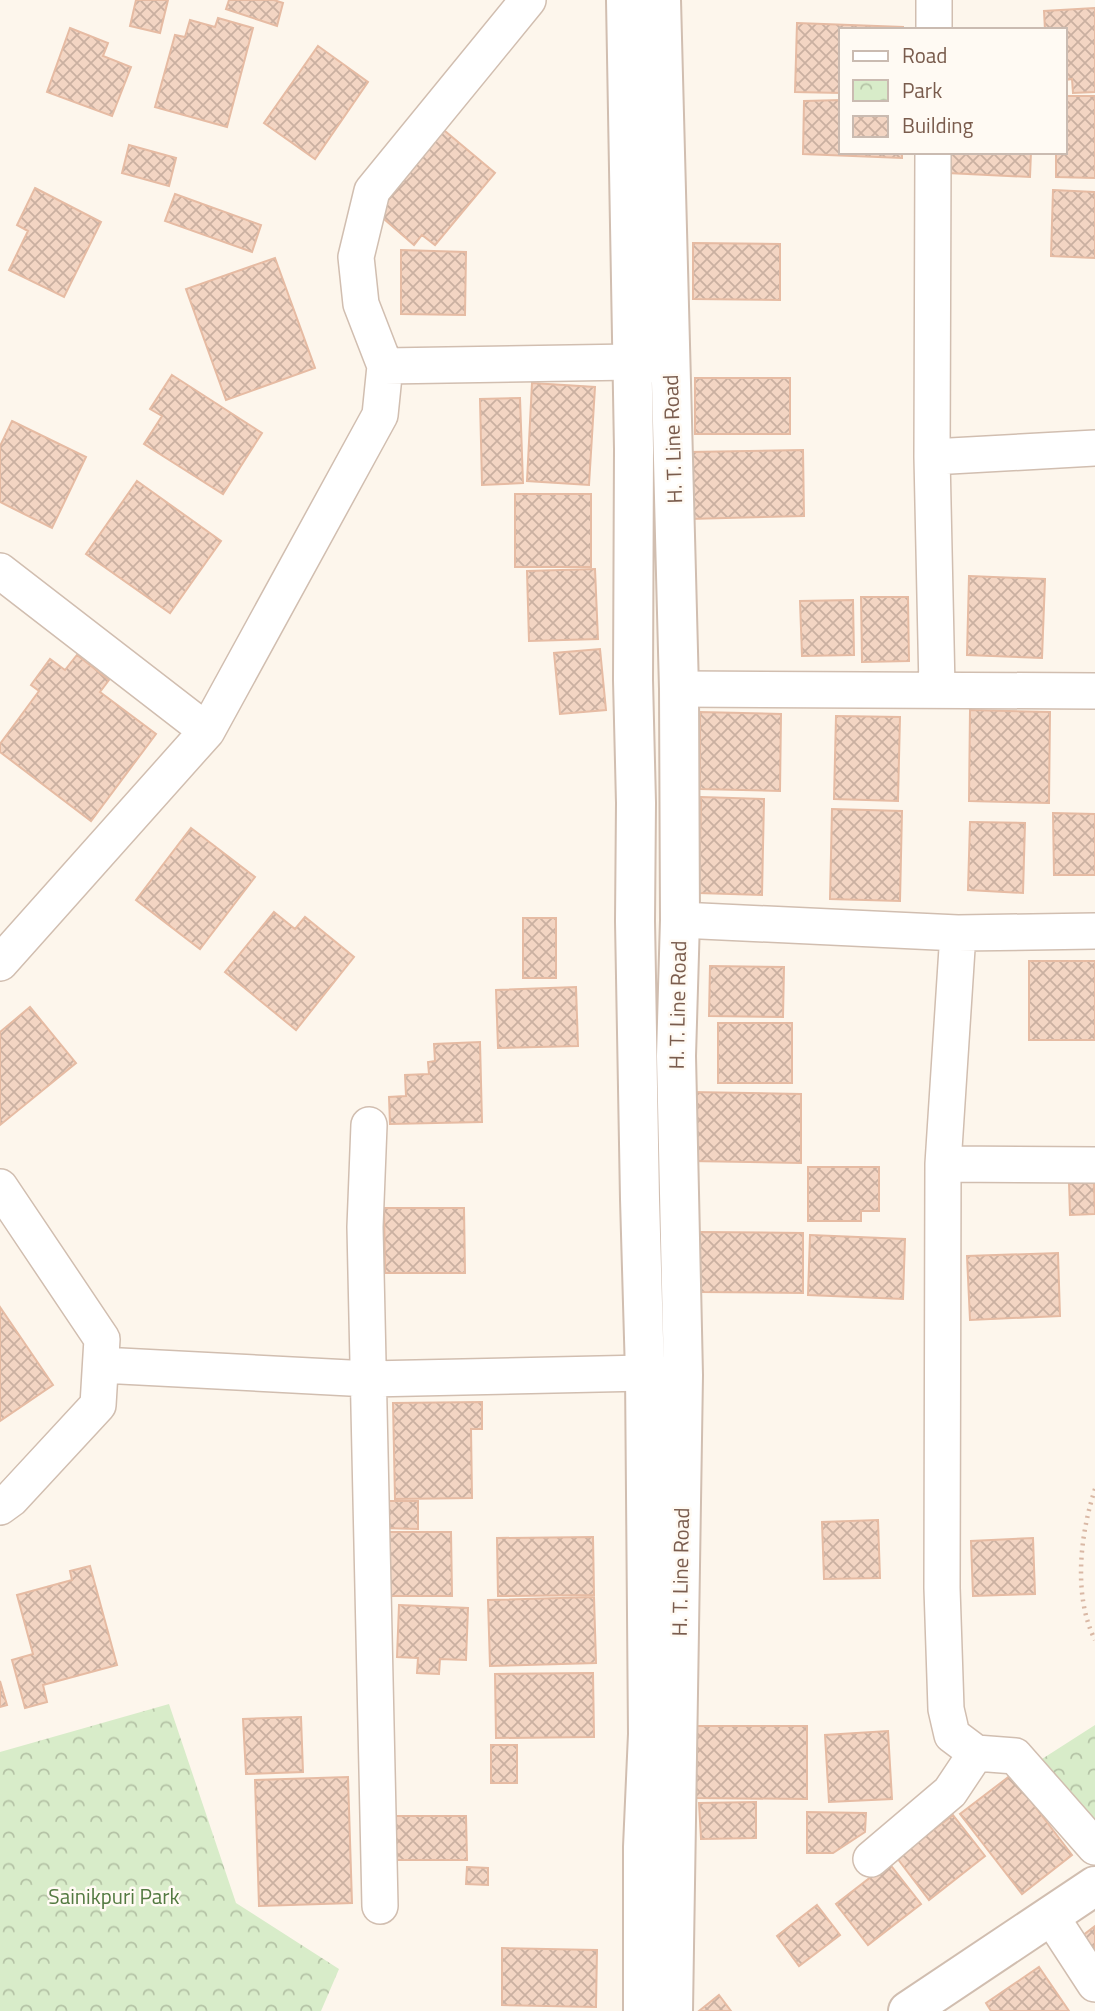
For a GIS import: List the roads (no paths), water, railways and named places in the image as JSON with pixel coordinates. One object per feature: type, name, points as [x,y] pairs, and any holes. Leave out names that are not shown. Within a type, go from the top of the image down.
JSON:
[{"type":"street","points":[[0,963],[207,731],[380,415],[385,366],[361,304],[356,257],[372,191],[528,0]]},
{"type":"street","name":"H. T. Line Road","points":[[626,0],[634,449],[635,921],[645,1373],[648,1734],[643,1847],[643,2011]]},
{"type":"street","name":"H. T. Line Road","points":[[661,0],[679,689],[680,920],[676,1056],[683,1376],[673,2011]]},
{"type":"street","points":[[934,0],[934,28]]},
{"type":"street","points":[[933,154],[932,457],[937,689]]},
{"type":"street","points":[[385,366],[632,362],[670,366]]},
{"type":"street","points":[[932,457],[1095,448]]},
{"type":"street","points":[[0,571],[207,731]]},
{"type":"street","points":[[679,689],[1095,691]]},
{"type":"street","points":[[680,920],[958,933],[1095,931]]},
{"type":"street","points":[[958,933],[943,1164],[942,1588],[946,1709],[952,1735],[976,1753],[1015,1756],[1095,1847]]},
{"type":"street","points":[[369,1125],[365,1227],[380,1906]]},
{"type":"street","points":[[943,1164],[1095,1165]]},
{"type":"street","points":[[0,1187],[102,1339],[99,1405],[11,1499],[0,1507]]},
{"type":"street","points":[[101,1365],[369,1379],[645,1373],[683,1376]]},
{"type":"street","points":[[871,1859],[950,1792],[976,1753]]},
{"type":"street","points":[[908,2011],[1095,1886]]},
{"type":"street","points":[[1049,1915],[1095,1984]]},
{"type":"park label","name":"Sainikpuri Park","points":[[114,1897]]}]
